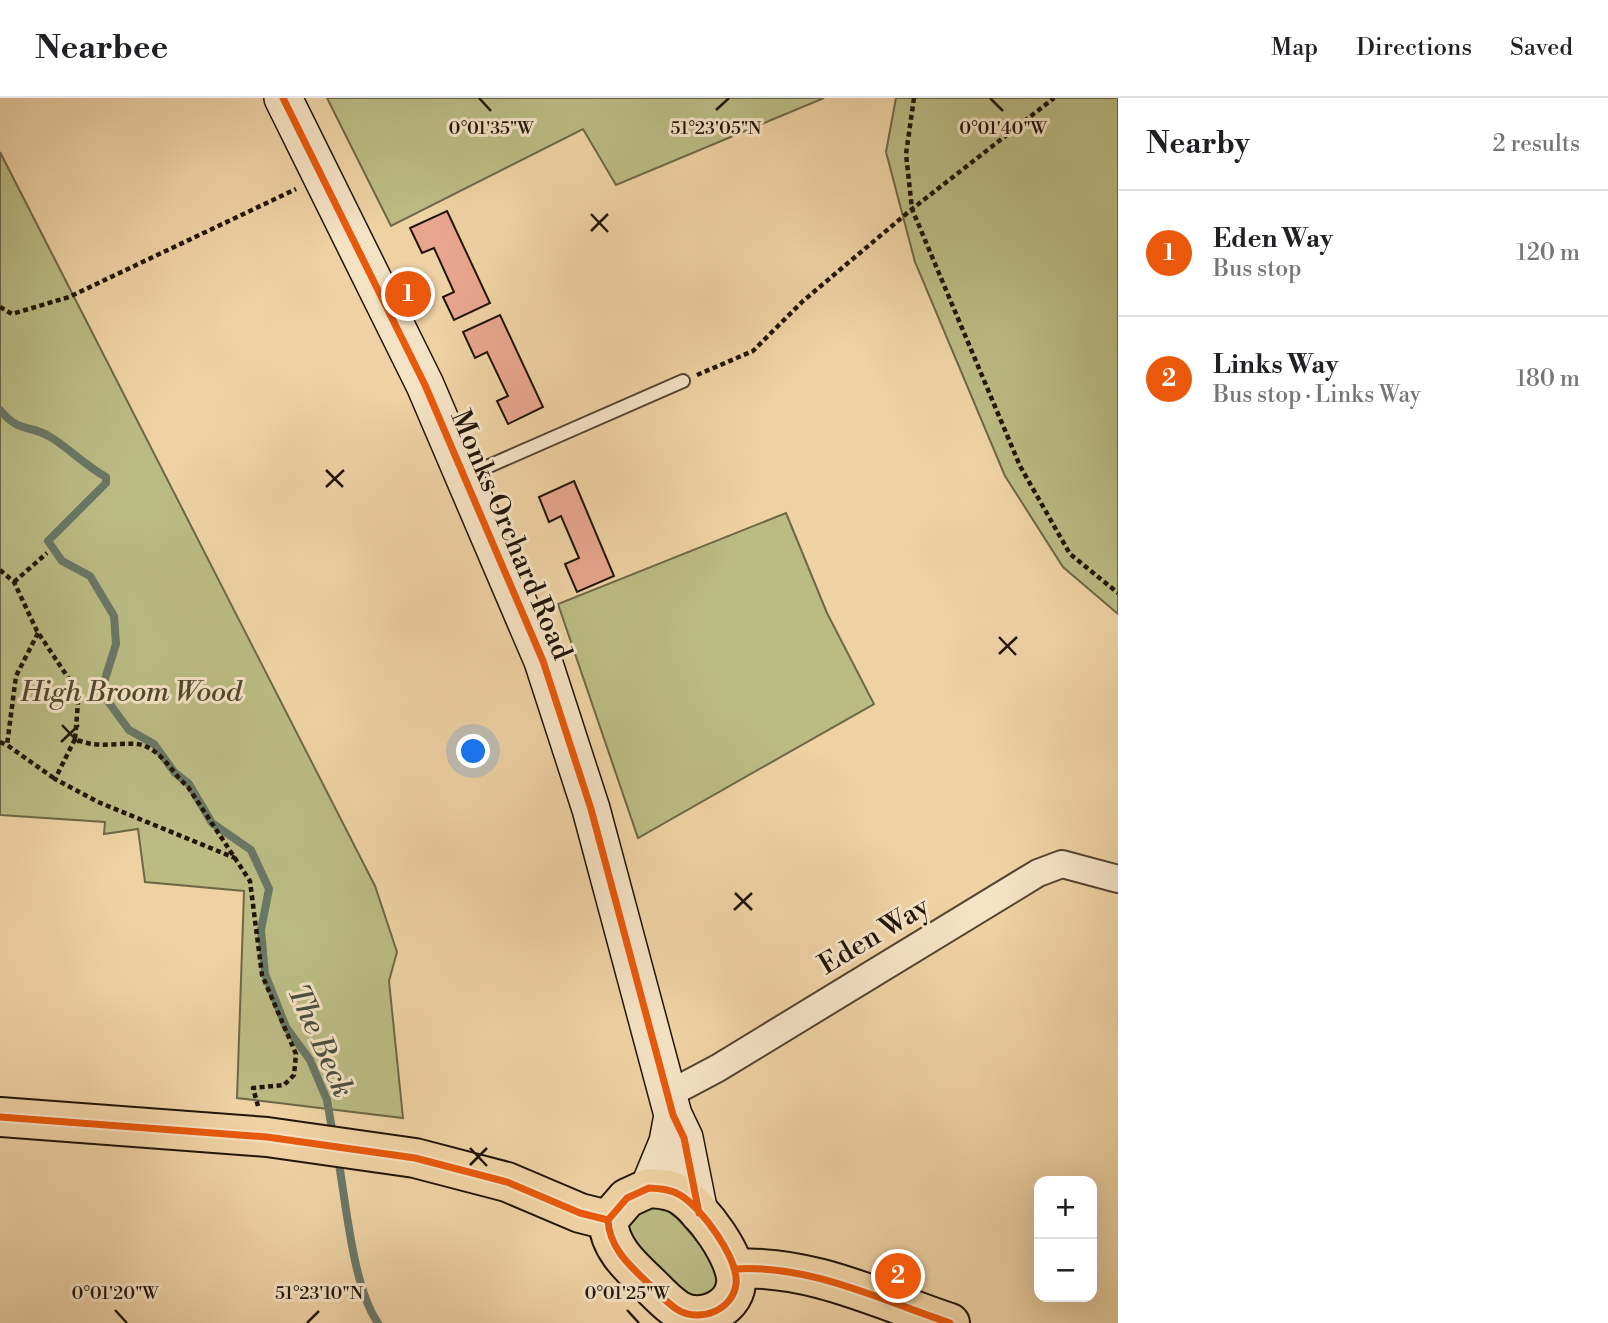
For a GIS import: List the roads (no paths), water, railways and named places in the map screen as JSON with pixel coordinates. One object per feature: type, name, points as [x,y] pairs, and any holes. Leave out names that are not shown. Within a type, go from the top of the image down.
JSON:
[{"type":"main road","points":[[0,1117],[267,1137],[363,1150],[465,1170],[507,1182],[580,1213],[608,1220]]},
{"type":"main road","points":[[649,1188],[666,1189],[682,1196],[699,1213],[735,1269],[733,1294],[717,1311],[703,1320],[679,1311],[629,1264],[609,1233],[608,1220],[627,1198],[649,1188]]},
{"type":"main road","points":[[735,1269],[758,1267],[805,1274],[950,1323]]},
{"type":"street","name":"Monks Orchard Road","points":[[284,98],[466,476],[519,600],[591,809],[671,1104],[684,1138],[699,1213]]},
{"type":"street","name":"Eden Way","points":[[671,1104],[718,1068],[1038,873],[1062,864],[1118,879]]},
{"type":"street","name":"Monks Orchard Road","points":[[649,1188],[668,1142],[671,1104]]},
{"type":"lane","points":[[466,476],[683,381]]},
{"type":"waterway","name":"The Beck","points":[[0,410],[14,423],[52,438],[106,477],[106,483],[48,541],[62,561],[90,576],[114,616],[116,644],[101,692],[129,730],[154,744],[175,773],[189,784],[212,823],[251,850],[269,889],[261,930],[265,974],[286,1027],[310,1060],[327,1100],[333,1135]]},
{"type":"waterway","name":"The Beck","points":[[338,1158],[356,1267],[369,1308],[378,1323]]},
{"type":"place","name":"Eden Way","points":[[408,294]]},
{"type":"place","name":"Links Way","points":[[898,1276]]},
{"type":"park label","name":"High Broom Wood","points":[[131,692]]}]
